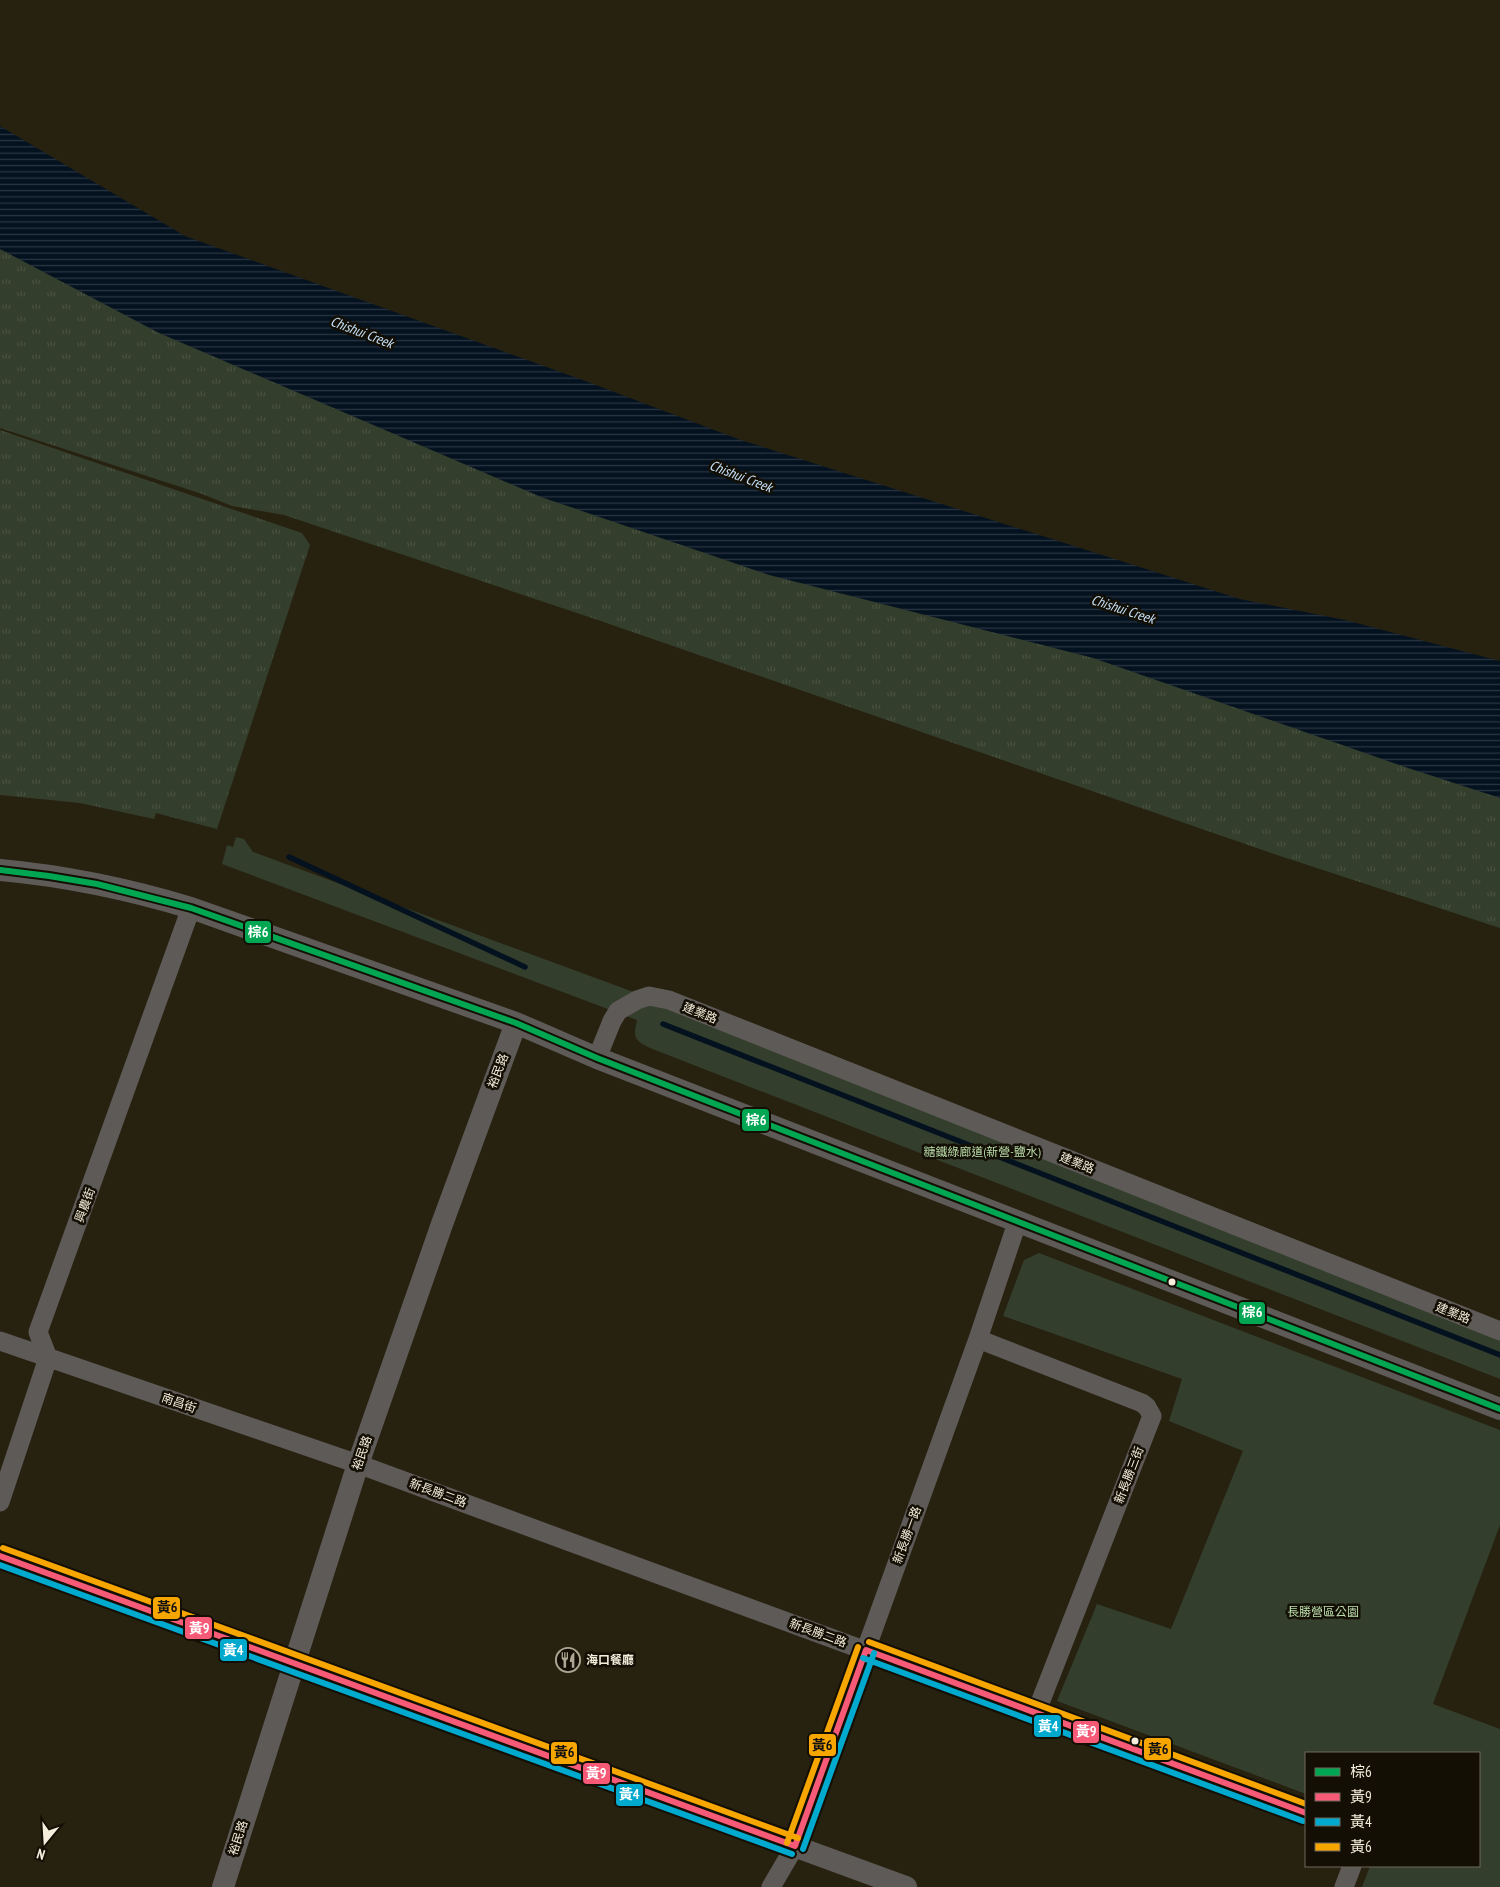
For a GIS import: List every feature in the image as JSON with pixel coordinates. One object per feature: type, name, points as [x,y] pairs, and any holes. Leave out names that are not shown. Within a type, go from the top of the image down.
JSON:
[{"type":"street","points":[[0,870],[48,874],[148,895],[191,908],[516,1023],[597,1058],[1500,1410]]},
{"type":"street","name":"興農街","points":[[48,1358],[38,1332],[191,908]]},
{"type":"street","name":"建業路","points":[[597,1058],[618,1011],[637,1000],[649,996],[669,1000],[1500,1331]]},
{"type":"street","name":"裕民路","points":[[222,1887],[358,1464],[442,1224],[516,1023]]},
{"type":"street","name":"新長勝一路","points":[[770,1887],[795,1846],[978,1339],[1017,1223]]},
{"type":"street","name":"新長勝三街","points":[[978,1339],[1142,1403],[1147,1406],[1152,1416],[1036,1713]]},
{"type":"street","name":"南昌街","points":[[0,1341],[358,1464]]},
{"type":"street","points":[[0,1502],[48,1358]]},
{"type":"street","name":"新長勝二路","points":[[358,1464],[1305,1813]]},
{"type":"street","points":[[0,1556],[906,1887]]},
{"type":"street","points":[[1344,1887],[1352,1867]]},
{"type":"green space","points":[[0,216],[1500,782],[1500,928],[1274,854],[592,618],[284,515],[232,506],[202,494],[0,428]]},
{"type":"green space","points":[[0,430],[302,533],[310,545],[217,829],[156,813],[154,819],[80,803],[0,795]]},
{"type":"green space","name":"糖鐵綠廊道(新營-鹽水)","points":[[236,837],[244,839],[253,852],[669,1005],[1500,1333],[1500,1379],[650,1048],[641,1043],[636,1037],[637,1020],[222,864],[227,845],[233,847]]},
{"type":"green space","name":"長勝營區公園","points":[[1039,1253],[1500,1430],[1500,1525],[1433,1704],[1500,1729],[1500,1887],[1362,1887],[1370,1867],[1480,1867],[1480,1752],[1305,1752],[1305,1794],[1057,1701],[1097,1604],[1171,1629],[1243,1451],[1169,1421],[1182,1379],[1003,1316],[1024,1260]]},
{"type":"water","name":"Chishui Creek","points":[[0,126],[185,236],[588,382],[738,439],[1240,599],[1345,620],[1500,661],[1500,798],[1402,766],[1093,658],[769,575],[541,497],[159,333],[0,249]]},
{"type":"waterway","points":[[289,857],[525,967]]},
{"type":"waterway","points":[[663,1024],[1500,1355]]},
{"type":"transit line","name":"棕6","points":[[0,870],[97,884],[191,908],[516,1023],[597,1058],[1500,1409]]},
{"type":"transit line","name":"黃6","points":[[3,1548],[798,1838]]},
{"type":"transit line","name":"黃9","points":[[0,1556],[795,1846]]},
{"type":"transit line","name":"黃4","points":[[0,1565],[792,1854]]},
{"type":"transit line","name":"黃6","points":[[869,1642],[1305,1804]]},
{"type":"transit line","name":"黃6","points":[[787,1843],[858,1647]]},
{"type":"transit line","name":"黃9","points":[[866,1650],[1305,1813]]},
{"type":"transit line","name":"黃9","points":[[795,1846],[866,1650]]},
{"type":"transit line","name":"黃4","points":[[803,1849],[874,1653]]},
{"type":"transit line","name":"黃4","points":[[863,1658],[1303,1821]]},
{"type":"place","name":"海口餐廳","points":[[568,1660]]}]
